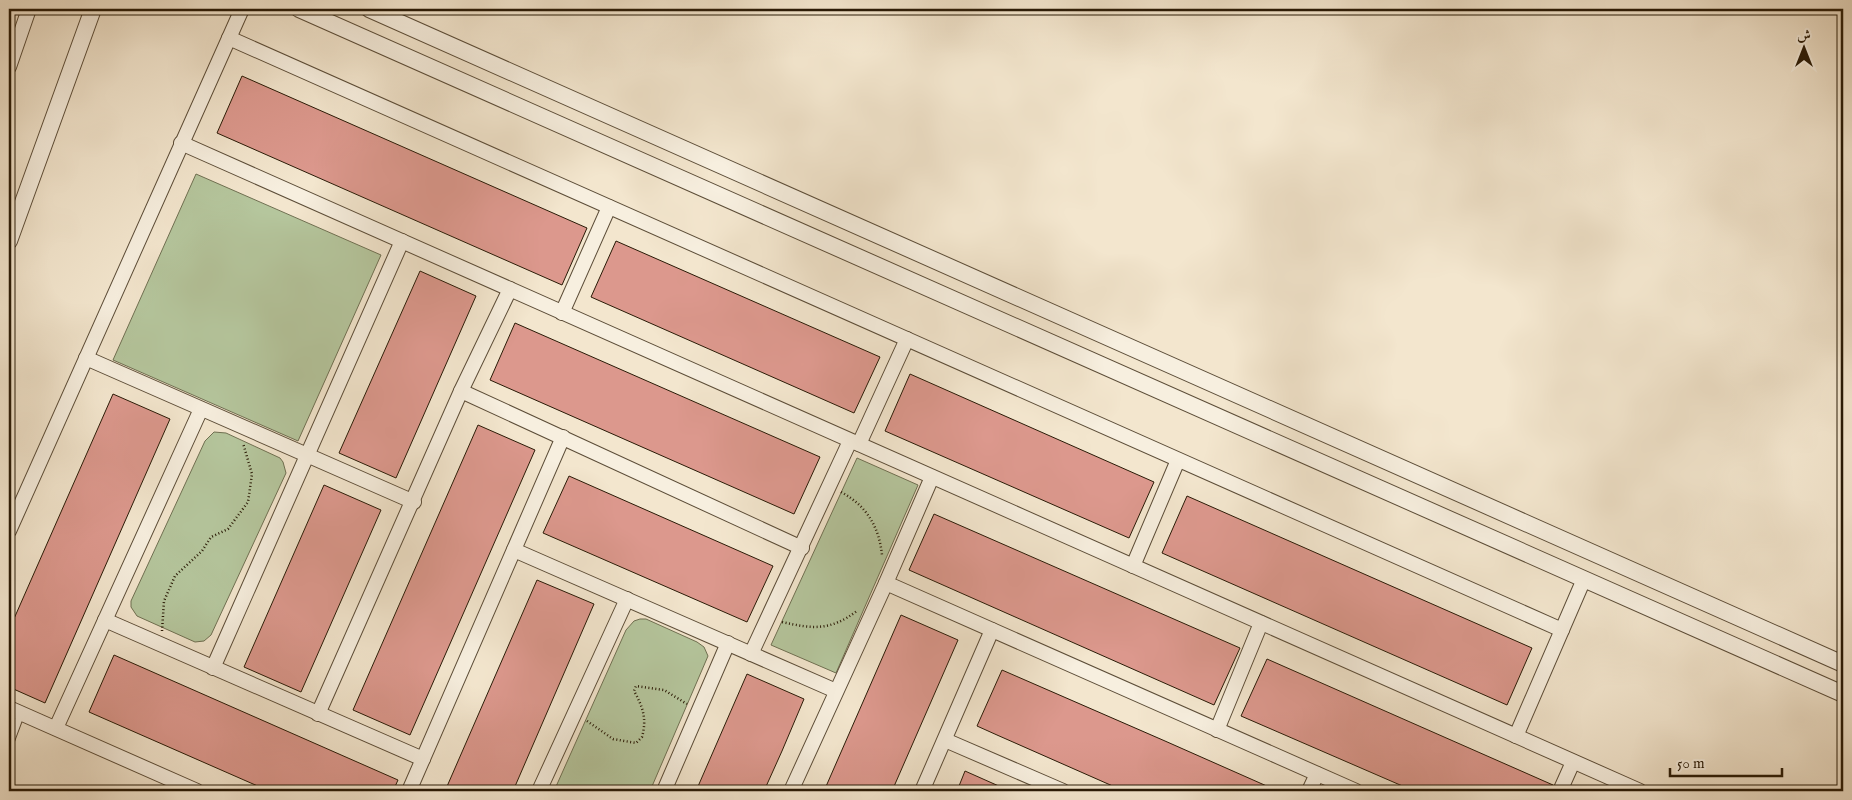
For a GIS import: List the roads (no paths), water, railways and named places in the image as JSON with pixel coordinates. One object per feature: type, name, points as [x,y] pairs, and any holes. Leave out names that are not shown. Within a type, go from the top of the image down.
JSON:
[{"type":"street","points":[[9,67],[29,9]]},
{"type":"street","points":[[9,242],[93,9]]},
{"type":"street","points":[[9,531],[180,143],[242,9]]},
{"type":"street","points":[[299,9],[1843,694]]},
{"type":"street","points":[[369,9],[1843,664]]},
{"type":"street","points":[[229,38],[1562,630]]},
{"type":"street","points":[[180,143],[1640,791]]},
{"type":"street","points":[[562,313],[609,207]]},
{"type":"street","points":[[214,668],[402,241]]},
{"type":"street","points":[[318,714],[414,502],[461,391],[510,289]]},
{"type":"street","points":[[751,654],[830,487],[855,443],[907,339]]},
{"type":"street","points":[[86,358],[414,502]]},
{"type":"street","points":[[461,391],[802,548]]},
{"type":"street","points":[[56,728],[201,409]]},
{"type":"street","points":[[409,791],[563,437]]},
{"type":"street","points":[[1326,463],[1337,440]]},
{"type":"street","points":[[1133,566],[1178,460]]},
{"type":"street","points":[[791,791],[886,583],[932,476]]},
{"type":"street","points":[[514,550],[836,691]]},
{"type":"street","points":[[1516,736],[1584,579]]},
{"type":"street","points":[[886,583],[1356,791]]},
{"type":"street","points":[[539,791],[628,599]]},
{"type":"street","points":[[104,620],[423,759]]},
{"type":"street","points":[[1217,730],[1261,623]]},
{"type":"street","points":[[922,791],[992,630]]},
{"type":"street","points":[[664,791],[728,643]]},
{"type":"street","points":[[15,711],[197,791]]},
{"type":"street","points":[[945,740],[1060,791]]},
{"type":"street","points":[[1560,791],[1573,762]]},
{"type":"street","points":[[1309,791],[1317,774]]},
{"type":"lane","points":[[9,745],[15,711]]}]
